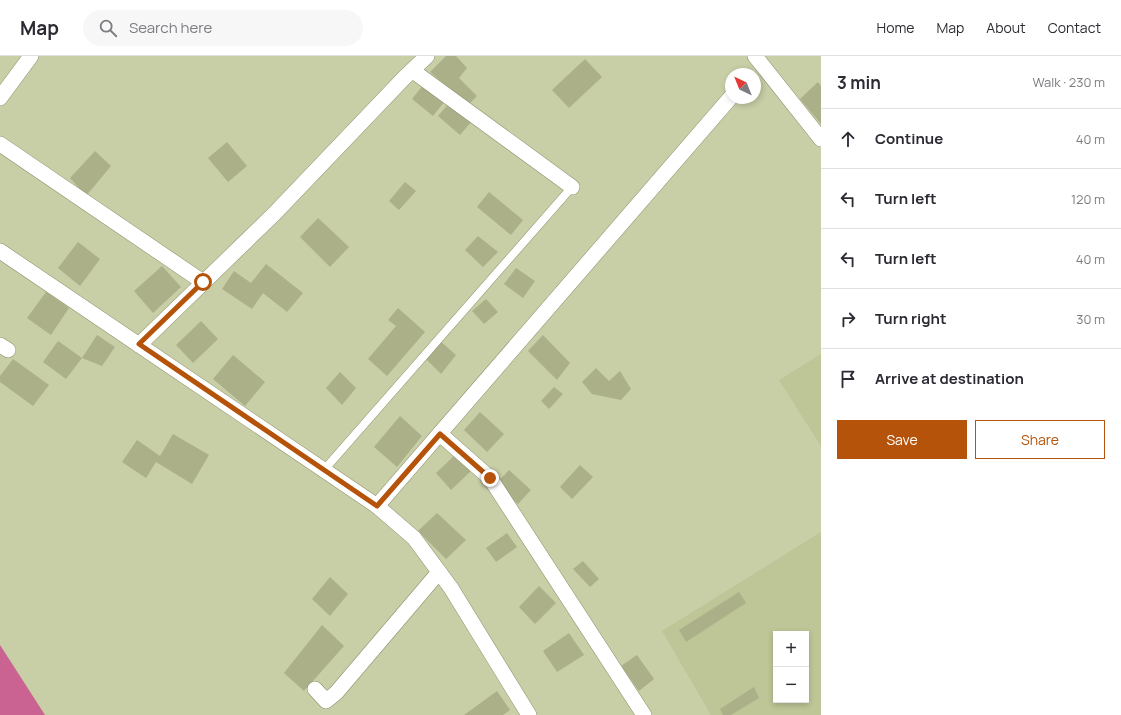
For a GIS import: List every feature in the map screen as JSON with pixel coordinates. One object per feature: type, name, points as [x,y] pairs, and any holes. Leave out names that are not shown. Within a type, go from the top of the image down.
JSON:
[{"type":"street","points":[[0,98],[31,56]]},
{"type":"street","points":[[139,344],[274,214],[404,78],[427,56]]},
{"type":"street","points":[[758,62],[821,139]]},
{"type":"street","points":[[413,71],[572,187]]},
{"type":"street","points":[[377,506],[725,104]]},
{"type":"street","points":[[0,144],[203,282]]},
{"type":"street","points":[[0,251],[377,506],[414,538],[451,588],[529,715]]},
{"type":"street","points":[[440,434],[490,478],[644,715]]},
{"type":"street","points":[[315,689],[326,701],[336,693],[439,572]]},
{"type":"lane","points":[[324,470],[572,187]]},
{"type":"shaded area","points":[[821,354],[821,446],[779,380]]},
{"type":"shaded area","points":[[821,532],[821,715],[711,715],[662,631]]},
{"type":"shaded area","points":[[0,645],[45,715],[0,715]]},
{"type":"building","points":[[446,56],[456,56],[467,68],[459,78],[477,96],[467,106],[430,72]]},
{"type":"building","points":[[585,59],[602,77],[569,108],[552,90]]},
{"type":"building","points":[[818,82],[821,86],[821,124],[800,99]]},
{"type":"building","points":[[424,84],[445,101],[433,116],[412,99]]},
{"type":"building","points":[[450,102],[472,121],[460,135],[438,116]]},
{"type":"building","points":[[227,142],[247,166],[228,182],[208,158]]},
{"type":"building","points":[[95,151],[111,166],[86,196],[70,178]]},
{"type":"building","points":[[405,182],[416,191],[399,210],[389,201]]},
{"type":"building","points":[[489,192],[523,220],[511,235],[477,207]]},
{"type":"building","points":[[318,218],[349,247],[330,267],[300,237]]},
{"type":"building","points":[[478,236],[498,252],[483,267],[465,250]]},
{"type":"building","points":[[78,242],[100,259],[80,286],[58,268]]},
{"type":"building","points":[[266,264],[303,293],[287,312],[263,293],[252,309],[222,289],[234,271],[251,283]]},
{"type":"building","points":[[162,266],[181,287],[153,313],[134,291]]},
{"type":"building","points":[[516,268],[535,281],[523,298],[504,284]]},
{"type":"building","points":[[46,292],[69,308],[51,335],[27,318]]},
{"type":"building","points":[[486,299],[498,312],[484,324],[472,311]]},
{"type":"building","points":[[398,308],[425,332],[387,376],[368,359],[396,326],[388,320]]},
{"type":"building","points":[[201,321],[218,339],[193,363],[176,345]]},
{"type":"building","points":[[97,335],[115,347],[102,366],[82,358]]},
{"type":"building","points":[[543,335],[570,363],[557,380],[528,351]]},
{"type":"building","points":[[58,341],[82,358],[66,379],[43,362]]},
{"type":"building","points":[[440,341],[456,355],[441,374],[425,358]]},
{"type":"building","points":[[233,355],[265,382],[245,406],[213,379]]},
{"type":"building","points":[[13,359],[49,385],[33,406],[0,382],[0,376]]},
{"type":"building","points":[[596,368],[609,381],[620,371],[631,389],[621,400],[592,394],[582,382]]},
{"type":"building","points":[[340,372],[356,388],[342,405],[326,388]]},
{"type":"building","points":[[554,387],[563,394],[549,409],[541,401]]},
{"type":"building","points":[[480,412],[504,434],[487,452],[464,430]]},
{"type":"building","points":[[400,416],[422,436],[397,467],[374,447]]},
{"type":"building","points":[[173,434],[209,455],[192,484],[156,462],[146,478],[122,462],[137,440],[160,456]]},
{"type":"building","points":[[455,455],[471,471],[451,490],[436,473]]},
{"type":"building","points":[[580,465],[593,477],[572,499],[560,487]]},
{"type":"building","points":[[509,470],[531,490],[518,504],[496,484]]},
{"type":"building","points":[[437,513],[466,540],[446,559],[418,531]]},
{"type":"building","points":[[507,533],[517,547],[496,562],[486,548]]},
{"type":"building","points":[[583,561],[599,579],[590,587],[573,569]]},
{"type":"building","points":[[330,577],[348,594],[330,616],[312,599]]},
{"type":"building","points":[[539,586],[556,603],[535,624],[519,607]]},
{"type":"building","points":[[739,592],[746,603],[686,642],[679,630]]},
{"type":"building","points":[[322,625],[344,646],[304,691],[284,673]]},
{"type":"building","points":[[569,633],[584,655],[557,672],[543,651]]},
{"type":"building","points":[[637,655],[654,679],[639,691],[621,666]]},
{"type":"building","points":[[754,687],[759,698],[731,715],[723,715],[720,709]]},
{"type":"building","points":[[497,691],[510,710],[503,715],[464,715]]},
{"type":"route","points":[[203,282],[139,344],[377,506],[440,434],[490,478]]}]
